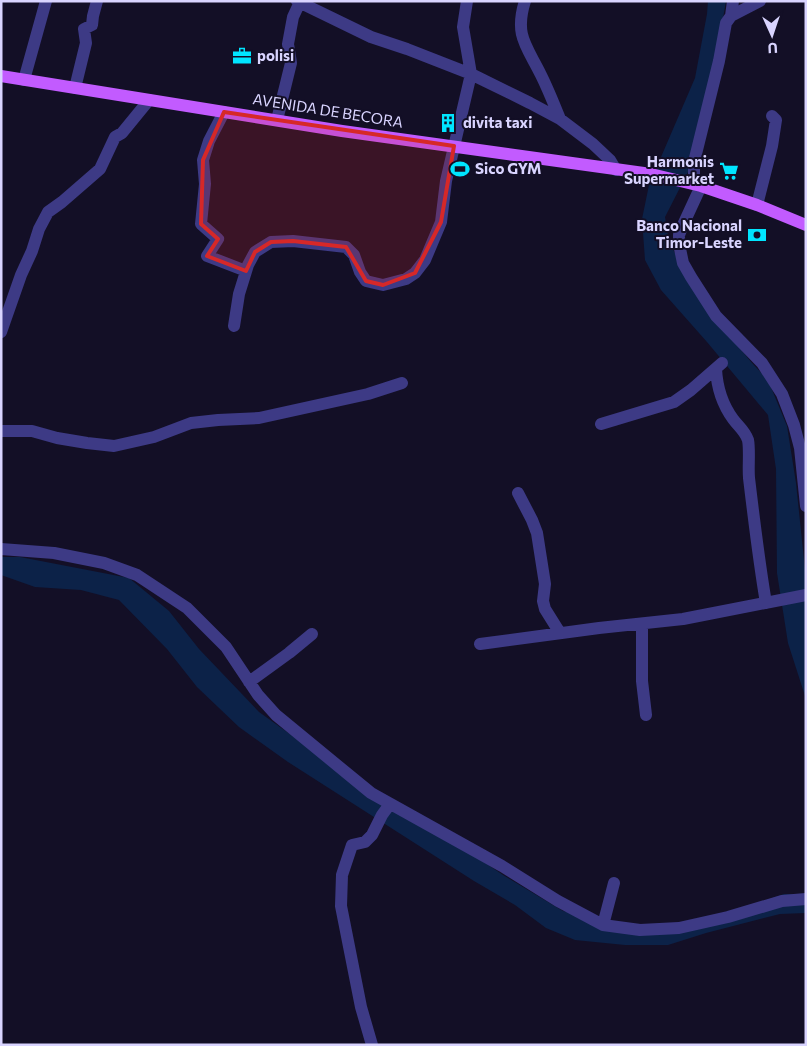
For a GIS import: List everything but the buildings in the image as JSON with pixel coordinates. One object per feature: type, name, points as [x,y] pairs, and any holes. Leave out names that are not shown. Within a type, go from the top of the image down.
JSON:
[{"type":"main road","name":"AVENIDA DE BECORA","points":[[1,76],[342,131],[651,174],[695,184]]},
{"type":"main road","points":[[695,184],[806,225]]},
{"type":"street","points":[[24,80],[46,1]]},
{"type":"street","points":[[75,88],[86,42],[84,29],[92,25],[97,1]]},
{"type":"street","points":[[234,326],[239,294],[254,252],[271,242],[293,241],[346,247],[354,255],[360,272],[366,281],[382,285],[406,279],[415,274],[425,260],[440,222],[446,181],[471,74],[463,26],[467,1]]},
{"type":"street","points":[[525,1],[520,23],[522,37],[548,89],[560,119]]},
{"type":"street","points":[[731,16],[733,1]]},
{"type":"street","points":[[760,1],[731,16],[726,23],[694,162],[695,184],[679,235],[679,244],[684,262],[694,283],[716,316],[762,362],[782,394],[803,447],[806,501]]},
{"type":"street","points":[[277,120],[291,63],[288,44],[298,2],[371,36],[471,74],[560,119],[603,152],[616,170]]},
{"type":"street","points":[[1,332],[20,275],[48,212],[100,169],[115,138],[149,100]]},
{"type":"street","points":[[224,112],[209,141],[203,160],[205,184],[201,224],[218,239],[207,256],[246,271]]},
{"type":"street","points":[[757,206],[772,146],[776,120],[772,116]]},
{"type":"street","points":[[600,424],[674,402],[719,366],[717,381],[722,399],[728,412],[743,430],[748,440],[748,472],[757,546],[771,602]]},
{"type":"street","points":[[1,431],[32,432],[114,446],[154,437],[191,423],[259,418],[368,394],[402,383]]},
{"type":"street","points":[[518,493],[537,533],[545,584],[543,601],[545,609],[560,634]]},
{"type":"street","points":[[1,549],[54,553],[104,563],[137,575],[187,608],[226,647],[258,695],[276,715],[371,793],[603,924],[640,930],[679,928],[728,917],[782,901],[806,899]]},
{"type":"street","points":[[480,644],[683,619],[806,595]]},
{"type":"street","points":[[642,624],[642,681],[646,715]]},
{"type":"street","points":[[249,682],[312,634]]},
{"type":"street","points":[[372,1045],[361,1007],[341,906],[342,875],[352,845],[365,842],[372,835],[390,804]]},
{"type":"street","points":[[603,924],[614,883]]},
{"type":"highlighted area","points":[[224,112],[454,146],[441,222],[415,273],[383,285],[366,281],[346,247],[293,241],[271,242],[255,252],[246,271],[207,256],[218,239],[201,224],[203,160]]},
{"type":"water","points":[[708,1],[726,1],[721,30],[688,172],[665,217],[669,241],[689,282],[732,339],[768,380],[787,426],[796,483],[806,579],[806,699],[788,643],[777,573],[776,469],[768,415],[661,290],[645,260],[642,219],[649,185],[695,78]]},
{"type":"water","points":[[1,557],[20,557],[129,578],[169,611],[199,649],[259,712],[322,757],[446,836],[503,875],[563,911],[636,927],[657,927],[732,914],[784,894],[806,894],[806,913],[780,914],[668,945],[625,945],[575,940],[546,928],[515,905],[474,881],[288,762],[239,727],[197,687],[167,649],[119,600],[81,590],[35,587],[1,575]]},
{"type":"place","name":"polisi","points":[[242,56]]},
{"type":"place","name":"divita taxi","points":[[448,123]]},
{"type":"place","name":"Sico GYM","points":[[460,169]]},
{"type":"place","name":"Harmonis Supermarket","points":[[729,171]]},
{"type":"place","name":"Banco Nacional Timor-Leste","points":[[757,235]]}]
